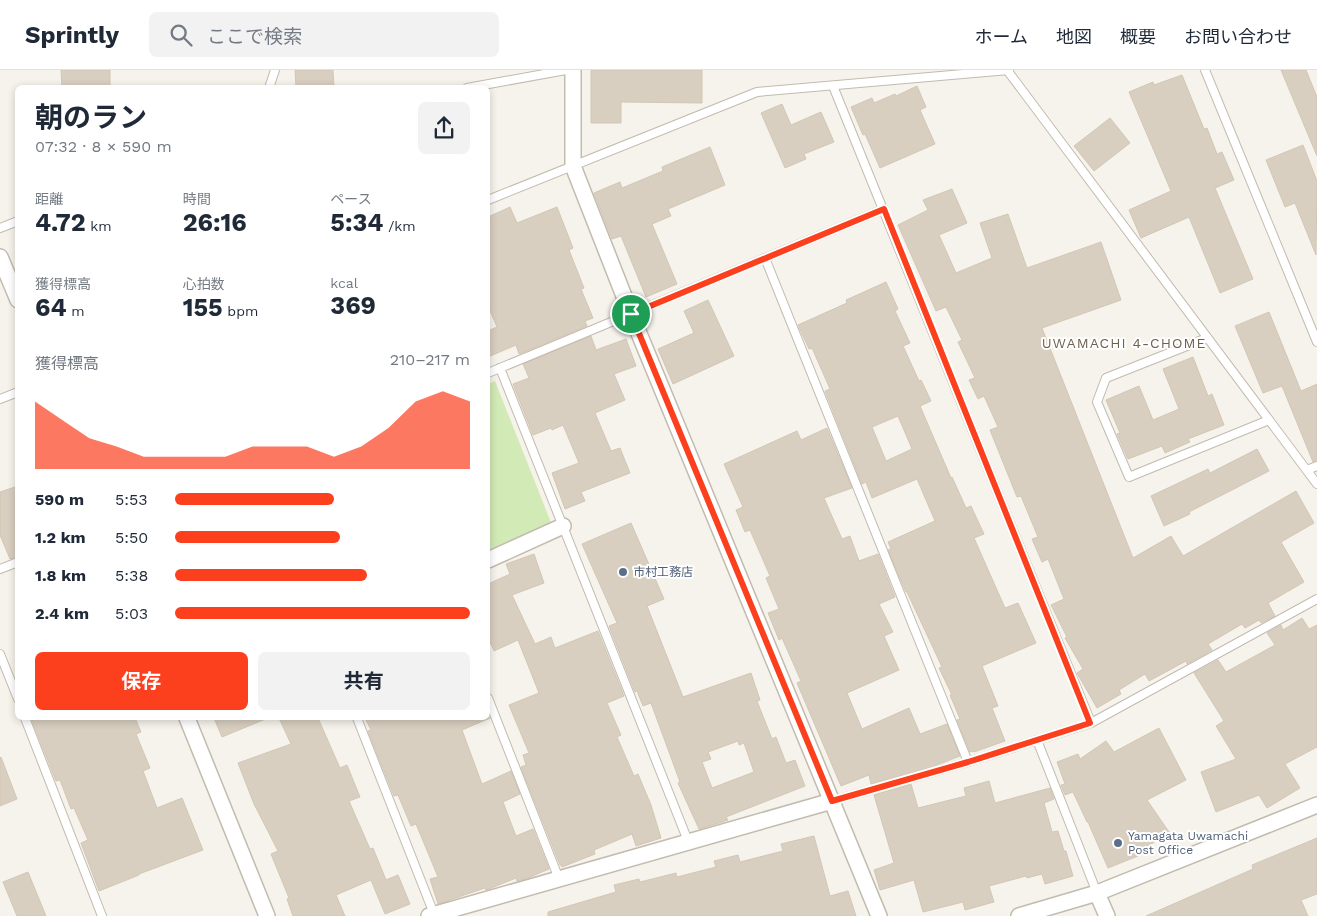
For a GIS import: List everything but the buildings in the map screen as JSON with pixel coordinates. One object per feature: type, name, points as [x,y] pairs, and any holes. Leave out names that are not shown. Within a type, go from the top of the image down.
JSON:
[{"type":"street","points":[[574,70],[573,166],[631,314],[878,916]]},
{"type":"street","points":[[0,257],[15,293]]},
{"type":"street","points":[[490,559],[563,526]]},
{"type":"street","points":[[188,720],[267,916]]},
{"type":"street","points":[[432,915],[688,840],[832,801]]},
{"type":"street","points":[[1019,916],[1097,893],[1317,805]]},
{"type":"street","points":[[1097,893],[1107,916]]},
{"type":"lane","points":[[270,85],[275,70]]},
{"type":"lane","points":[[484,85],[566,70]]},
{"type":"lane","points":[[490,199],[757,92],[1007,70],[1317,484]]},
{"type":"lane","points":[[1205,70],[1317,342]]},
{"type":"lane","points":[[833,86],[1090,723]]},
{"type":"lane","points":[[490,372],[884,209]]},
{"type":"lane","points":[[0,228],[15,222]]},
{"type":"lane","points":[[765,258],[968,762]]},
{"type":"lane","points":[[1207,338],[1106,378],[1097,402],[1129,477],[1269,420]]},
{"type":"lane","points":[[500,368],[688,840]]},
{"type":"lane","points":[[0,399],[15,393]]},
{"type":"lane","points":[[1307,470],[1317,466]]},
{"type":"lane","points":[[0,569],[15,563]]},
{"type":"lane","points":[[832,801],[968,762],[1090,723],[1317,599]]},
{"type":"lane","points":[[0,654],[15,692]]},
{"type":"lane","points":[[490,703],[560,879]]},
{"type":"lane","points":[[26,720],[102,916]]},
{"type":"lane","points":[[358,720],[432,915]]},
{"type":"lane","points":[[1037,740],[1097,893]]},
{"type":"green space","points":[[495,381],[552,525],[490,549],[490,383]]},
{"type":"place","name":"市村工務店","points":[[623,572]]},
{"type":"place","name":"Yamagata Uwamachi Post Office","points":[[1118,843]]},
{"type":"district","name":"UWAMACHI 4-CHOME","points":[[1124,343]]},
{"type":"route","points":[[884,209],[1090,723],[968,762],[832,801],[631,314],[884,209]]}]
